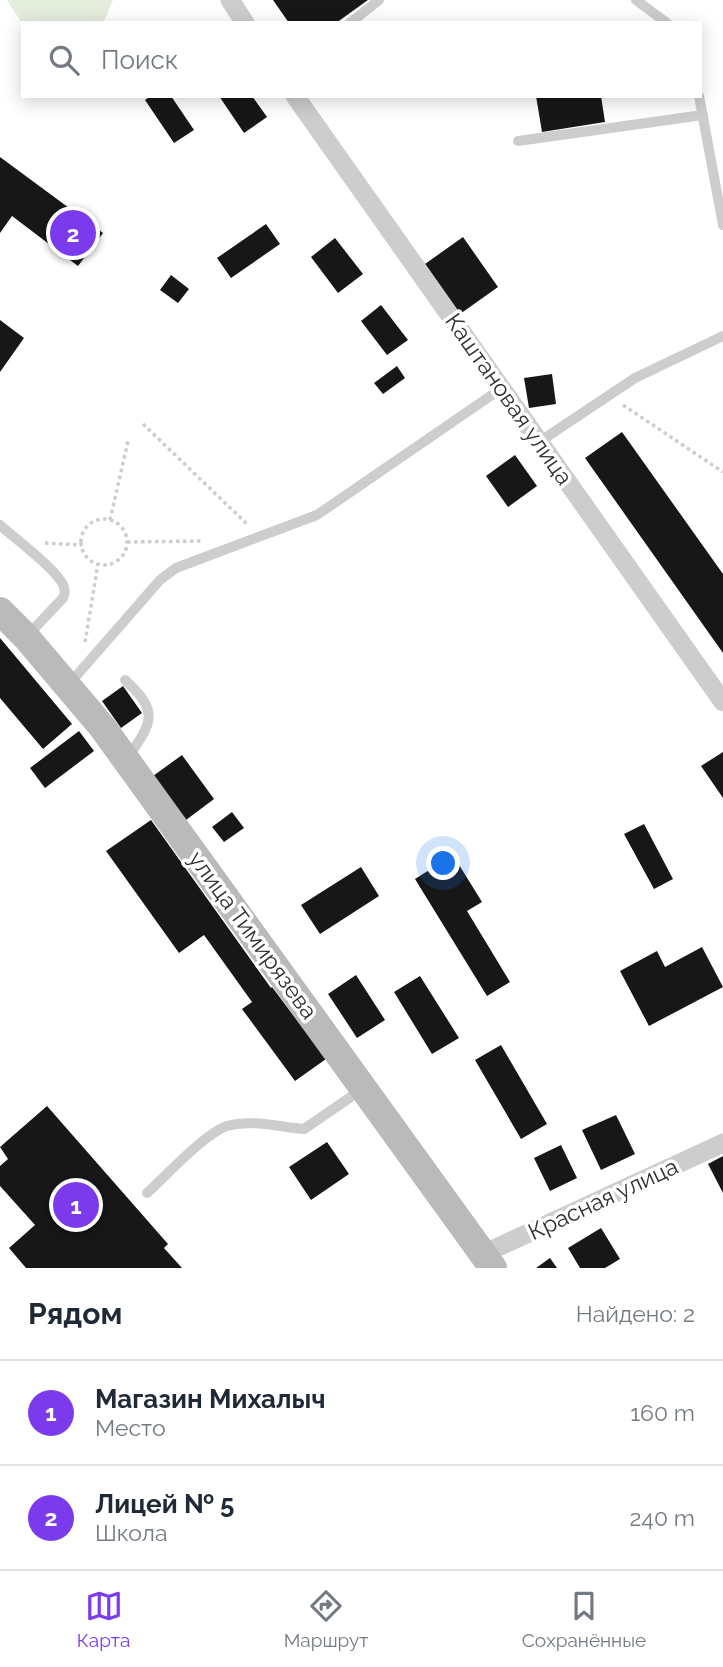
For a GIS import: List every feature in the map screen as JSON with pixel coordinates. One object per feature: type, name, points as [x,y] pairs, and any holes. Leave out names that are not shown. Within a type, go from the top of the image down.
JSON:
[{"type":"main road","name":"улица Тимирязева","points":[[0,611],[74,679],[103,728],[488,1264]]},
{"type":"street","points":[[230,0],[244,21]]},
{"type":"street","name":"Каштановая улица","points":[[296,98],[723,702]]},
{"type":"street","name":"Красная улица","points":[[488,1264],[723,1143]]},
{"type":"lane","points":[[353,21],[379,0]]},
{"type":"lane","points":[[636,0],[664,21]]},
{"type":"lane","points":[[699,98],[723,225]]},
{"type":"lane","points":[[518,141],[703,115]]},
{"type":"lane","points":[[539,442],[635,378],[723,336]]},
{"type":"lane","points":[[74,679],[160,580],[176,568],[317,515],[502,388]]},
{"type":"lane","points":[[0,525],[50,569],[65,591],[63,598],[26,637]]},
{"type":"lane","points":[[125,680],[145,699],[149,716],[144,734],[126,760]]},
{"type":"lane","points":[[147,1193],[208,1137],[227,1126],[253,1124],[304,1129],[364,1088]]},
{"type":"path","points":[[609,395],[722,471]]},
{"type":"path","points":[[143,424],[261,537]]},
{"type":"path","points":[[110,520],[128,441]]},
{"type":"path","points":[[102,519],[110,520],[122,528],[127,542],[117,561],[110,565],[98,564],[88,559],[82,538],[89,525],[102,519]]},
{"type":"path","points":[[127,542],[211,541]]},
{"type":"path","points":[[43,543],[82,545]]},
{"type":"path","points":[[74,679],[98,564]]},
{"type":"green space","points":[[7,0],[113,0],[104,21],[21,22]]},
{"type":"building","points":[[273,0],[368,0],[339,21],[288,21]]},
{"type":"building","points":[[172,98],[194,130],[174,143],[145,100]]},
{"type":"building","points":[[220,98],[253,98],[267,117],[244,133]]},
{"type":"building","points":[[536,98],[601,98],[605,122],[542,132]]},
{"type":"building","points":[[0,157],[103,233],[78,266],[12,216],[0,233]]},
{"type":"building","points":[[266,224],[280,244],[231,278],[217,258]]},
{"type":"building","points":[[463,237],[498,287],[460,314],[425,264]]},
{"type":"building","points":[[335,238],[363,274],[338,293],[311,257]]},
{"type":"building","points":[[171,275],[189,289],[178,303],[160,290]]},
{"type":"building","points":[[381,305],[408,340],[387,355],[361,321]]},
{"type":"building","points":[[0,320],[24,338],[0,372]]},
{"type":"building","points":[[397,366],[405,378],[383,394],[374,383]]},
{"type":"building","points":[[552,374],[556,404],[529,408],[524,378]]},
{"type":"building","points":[[622,432],[723,574],[723,653],[585,458]]},
{"type":"building","points":[[515,455],[537,486],[508,507],[486,476]]},
{"type":"building","points":[[0,638],[72,724],[43,749],[0,698]]},
{"type":"building","points":[[123,686],[142,713],[121,728],[102,701]]},
{"type":"building","points":[[79,731],[94,751],[45,788],[30,768]]},
{"type":"building","points":[[723,752],[723,798],[701,766]]},
{"type":"building","points":[[182,755],[214,799],[186,820],[153,776]]},
{"type":"building","points":[[232,812],[244,828],[224,842],[212,827]]},
{"type":"building","points":[[151,820],[271,988],[326,1059],[295,1081],[242,1009],[252,1002],[204,935],[179,953],[106,851]]},
{"type":"building","points":[[644,824],[673,879],[654,889],[624,834]]},
{"type":"building","points":[[453,855],[482,902],[467,911],[510,982],[487,996],[415,879]]},
{"type":"building","points":[[361,867],[379,896],[320,934],[301,905]]},
{"type":"building","points":[[702,947],[723,987],[649,1026],[620,971],[657,951],[665,967]]},
{"type":"building","points":[[356,975],[385,1020],[357,1038],[328,994]]},
{"type":"building","points":[[420,976],[459,1038],[432,1054],[394,992]]},
{"type":"building","points":[[501,1045],[547,1124],[521,1139],[475,1060]]},
{"type":"building","points":[[47,1106],[168,1244],[164,1248],[182,1268],[26,1268],[9,1248],[35,1225],[0,1186],[0,1166],[8,1159],[0,1147]]},
{"type":"building","points":[[616,1115],[635,1154],[601,1170],[582,1130]]},
{"type":"building","points":[[327,1142],[349,1174],[311,1200],[289,1167]]},
{"type":"building","points":[[561,1145],[577,1178],[550,1191],[534,1158]]},
{"type":"building","points":[[723,1156],[723,1193],[708,1164]]},
{"type":"building","points":[[601,1228],[620,1259],[605,1268],[580,1268],[568,1248]]},
{"type":"building","points":[[550,1258],[557,1268],[536,1268]]},
{"type":"place","name":"Лицей № 5","points":[[73,233]]},
{"type":"place","name":"Магазин Михалыч","points":[[76,1205]]}]
